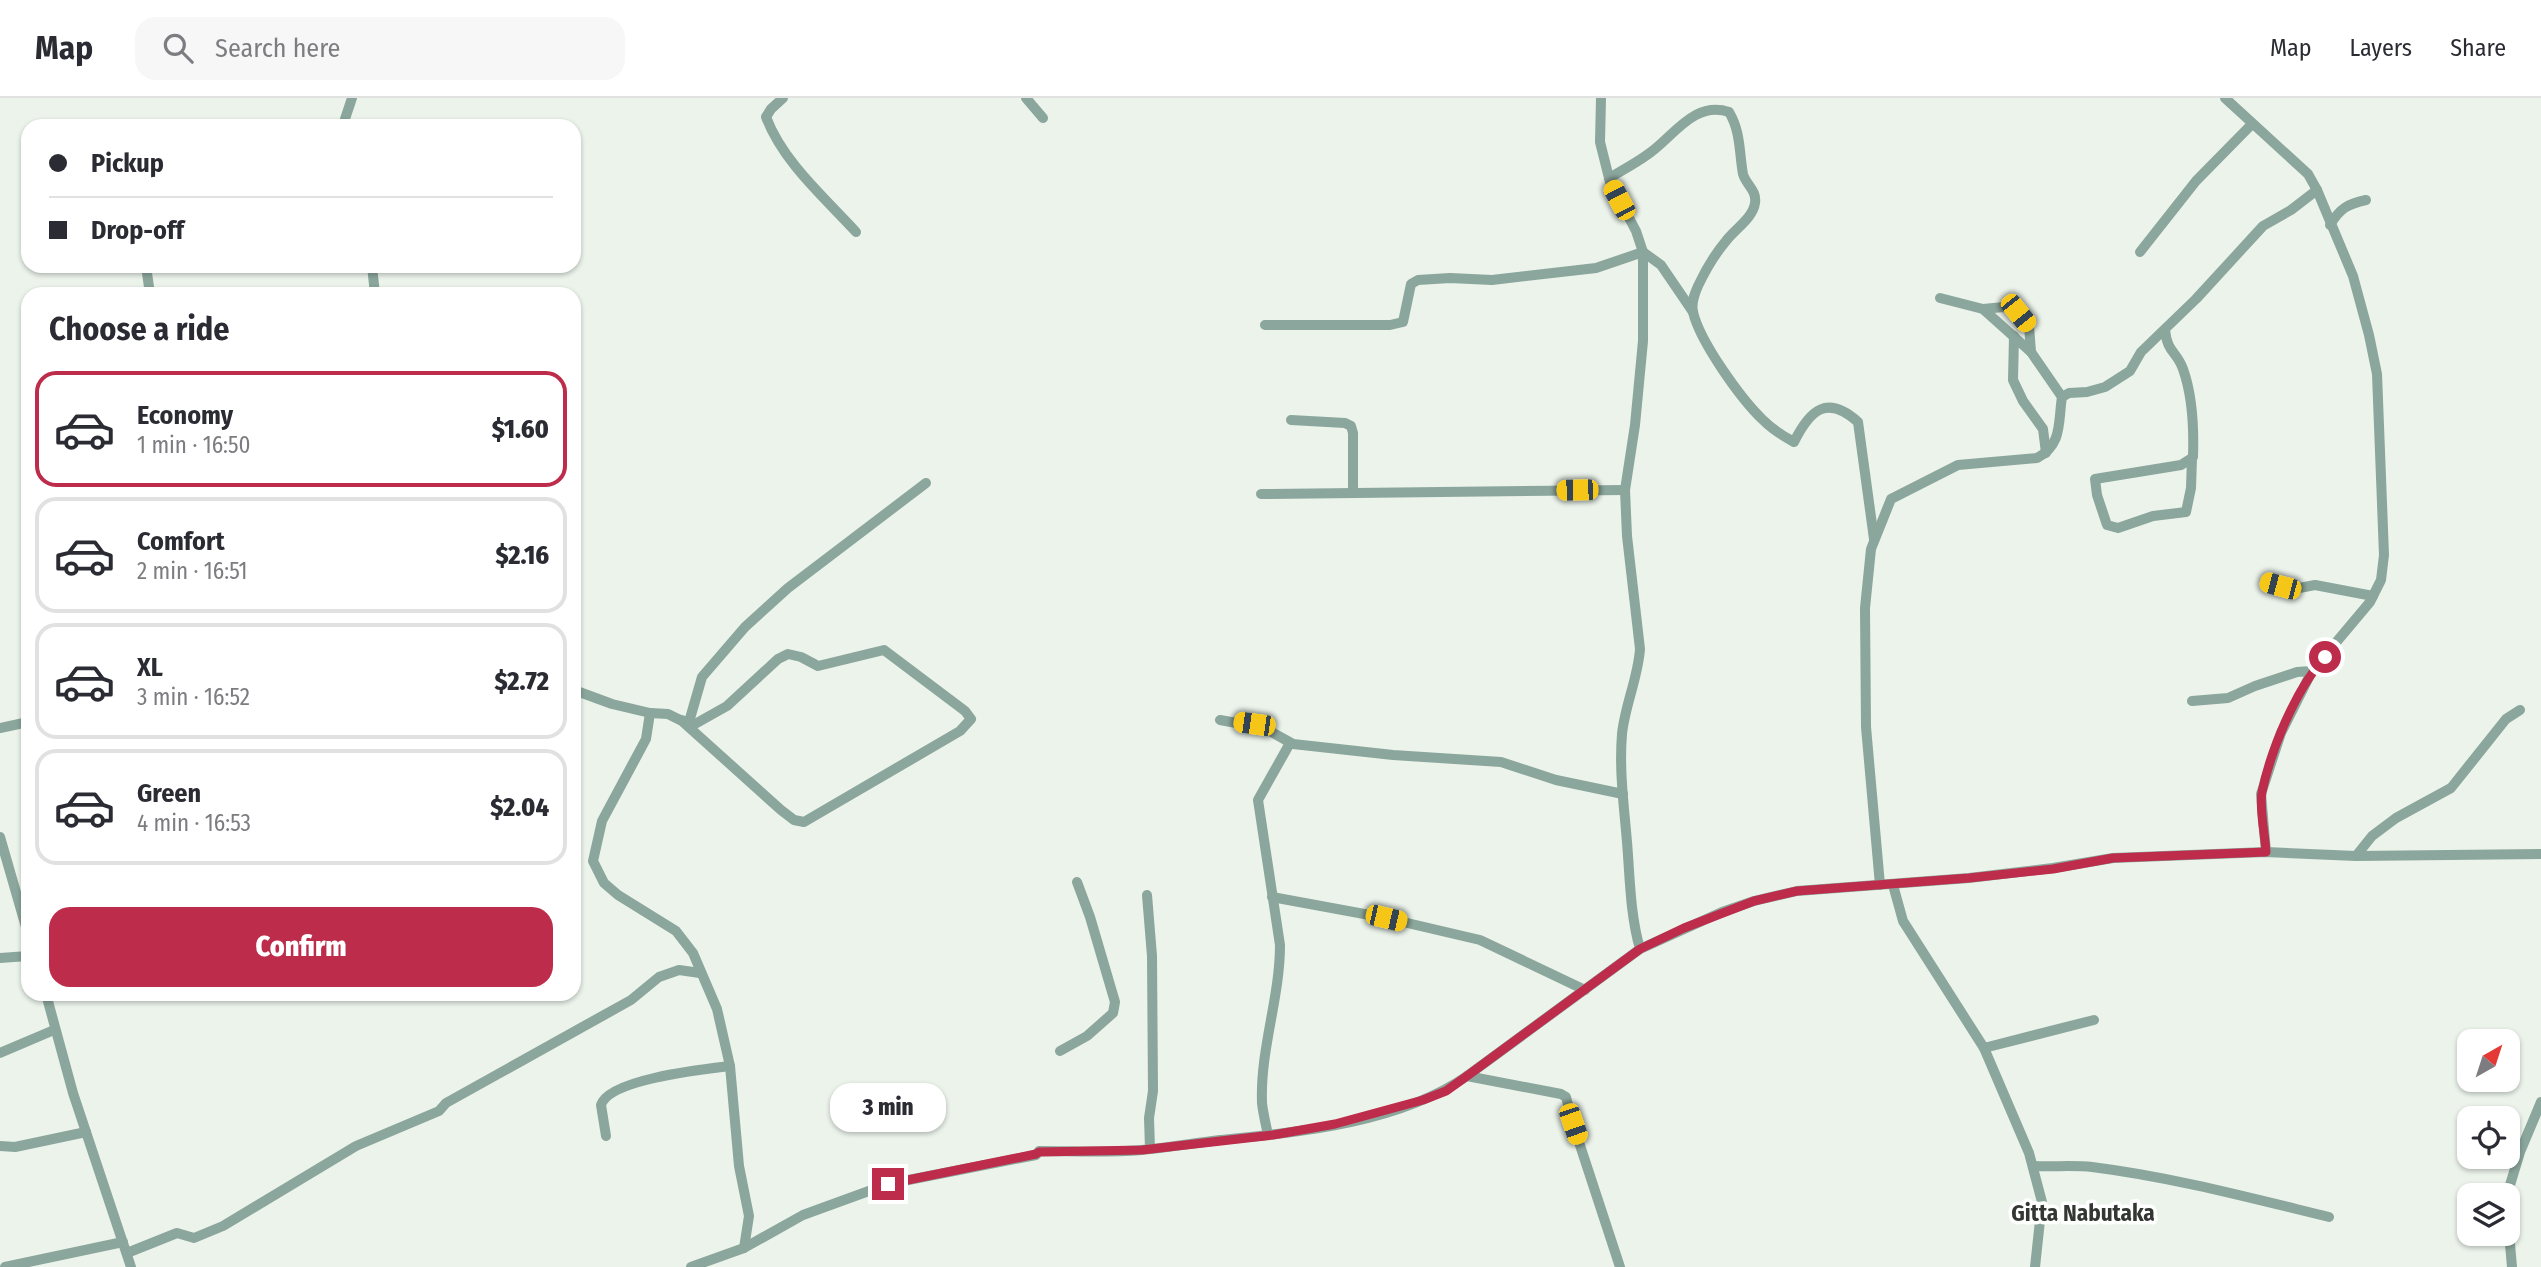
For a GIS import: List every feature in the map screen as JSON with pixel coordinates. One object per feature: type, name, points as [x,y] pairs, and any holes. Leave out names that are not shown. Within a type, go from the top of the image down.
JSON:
[{"type":"street","points":[[345,119],[352,98]]},
{"type":"street","points":[[783,98],[766,117],[774,138],[856,232]]},
{"type":"street","points":[[1027,98],[1042,118]]},
{"type":"street","points":[[1601,98],[1600,142],[1609,178],[1636,231],[1643,252],[1643,341],[1635,425],[1625,490],[1627,536],[1640,649],[1639,665],[1622,733],[1623,794],[1633,927],[1640,949]]},
{"type":"street","points":[[2225,98],[2291,156],[2308,174],[2317,190],[2353,275],[2377,374],[2384,555],[2381,580],[2351,627],[2312,671],[2281,733],[2261,794],[2266,852]]},
{"type":"street","points":[[1609,178],[1642,159],[1692,116],[1706,109],[1729,112],[1739,134],[1744,176],[1755,193],[1755,205],[1720,248],[1698,285],[1692,301],[1693,313]]},
{"type":"street","points":[[2140,252],[2196,181],[2252,124]]},
{"type":"street","points":[[2062,397],[2069,393],[2105,387],[2130,371],[2141,352],[2263,226],[2291,210],[2317,190]]},
{"type":"street","points":[[2330,225],[2338,212],[2348,204],[2366,200]]},
{"type":"street","points":[[1643,252],[1661,265],[1693,313],[1707,343],[1729,378],[1762,419],[1778,433],[1794,442],[1805,421],[1824,408],[1835,406],[1858,422],[1874,540]]},
{"type":"street","points":[[1265,325],[1390,325],[1403,322],[1411,284],[1418,281],[1450,278],[1492,280],[1596,268],[1643,252]]},
{"type":"street","points":[[1940,298],[1983,309],[2004,307],[2018,313],[2029,326],[2031,352]]},
{"type":"street","points":[[1869,501],[1891,499],[1958,465],[2037,458],[2046,453],[2060,430],[2062,397],[2031,352],[1983,309]]},
{"type":"street","points":[[2165,330],[2166,345],[2182,365],[2190,389],[2194,437],[2191,488],[2186,512],[2153,516],[2118,528],[2107,525],[2097,495],[2095,479],[2181,465],[2192,458]]},
{"type":"street","points":[[2014,336],[2013,380],[2023,401],[2043,429],[2046,453]]},
{"type":"street","points":[[1291,420],[1345,423],[1350,426],[1353,433],[1353,493]]},
{"type":"street","points":[[689,722],[702,677],[745,627],[788,588],[926,482]]},
{"type":"street","points":[[1261,494],[1625,490]]},
{"type":"street","points":[[1880,885],[1869,779],[1865,608],[1871,549],[1891,499]]},
{"type":"street","points":[[2265,582],[2294,590],[2315,585],[2373,596]]},
{"type":"street","points":[[581,693],[612,705],[668,714],[678,719],[781,810],[794,820],[804,822],[960,731],[971,719],[965,711],[884,650],[818,666],[788,654],[778,659],[727,706],[695,724],[678,719]]},
{"type":"street","points":[[2192,701],[2228,698],[2297,672],[2312,671]]},
{"type":"street","points":[[2356,856],[2372,836],[2396,818],[2451,788],[2506,719],[2520,710]]},
{"type":"street","points":[[650,713],[646,740],[602,821],[593,861],[604,883],[618,895],[676,931],[692,953],[717,1009],[730,1066],[739,1166],[750,1216],[744,1248]]},
{"type":"street","points":[[1220,720],[1264,728],[1290,743],[1392,755],[1501,762],[1556,780],[1623,794]]},
{"type":"street","points":[[0,728],[21,724]]},
{"type":"street","points":[[1268,1135],[1262,1104],[1263,1070],[1280,969],[1280,945],[1258,800],[1290,743]]},
{"type":"street","points":[[0,837],[21,903]]},
{"type":"street","points":[[691,1267],[744,1248],[803,1215],[911,1178],[1039,1152],[1150,1149],[1268,1135],[1335,1124],[1399,1108],[1446,1091],[1640,949],[1684,928],[1754,901],[1797,891],[1893,885],[2053,869],[2113,858],[2266,852],[2356,856],[2541,855]]},
{"type":"street","points":[[1060,1051],[1087,1036],[1113,1013],[1115,1002],[1077,883]]},
{"type":"street","points":[[1893,885],[1903,921],[1984,1048],[1999,1077],[2033,1166],[2042,1202],[2035,1267]]},
{"type":"street","points":[[1147,895],[1152,956],[1153,1091],[1149,1118],[1150,1149]]},
{"type":"street","points":[[1272,897],[1386,918],[1480,940],[1585,989]]},
{"type":"street","points":[[0,958],[21,956]]},
{"type":"street","points":[[5,1267],[125,1247],[177,1233],[194,1238],[223,1226],[356,1146],[439,1111],[446,1103],[631,1000],[659,977],[679,970],[700,973]]},
{"type":"street","points":[[48,1001],[54,1030],[131,1267]]},
{"type":"street","points":[[1984,1048],[2094,1020]]},
{"type":"street","points":[[0,1054],[54,1030]]},
{"type":"street","points":[[606,1136],[601,1105],[608,1094],[673,1073],[730,1066]]},
{"type":"street","points":[[1467,1076],[1566,1097],[1620,1267]]},
{"type":"street","points":[[2511,1183],[2520,1152],[2541,1102]]},
{"type":"street","points":[[0,1146],[15,1147],[86,1132]]},
{"type":"street","points":[[2033,1166],[2089,1167],[2119,1171],[2236,1194],[2329,1217]]},
{"type":"street","points":[[2510,1246],[2512,1267]]},
{"type":"district","name":"Gitta Nabutaka","points":[[2083,1213]]},
{"type":"route","points":[[888,1184],[1039,1152],[1142,1150],[1273,1135],[1335,1124],[1399,1108],[1446,1091],[1640,949],[1722,912],[1754,901],[1797,891],[1969,878],[2053,869],[2113,858],[2266,852],[2261,794],[2281,733],[2312,671],[2325,657]]}]
